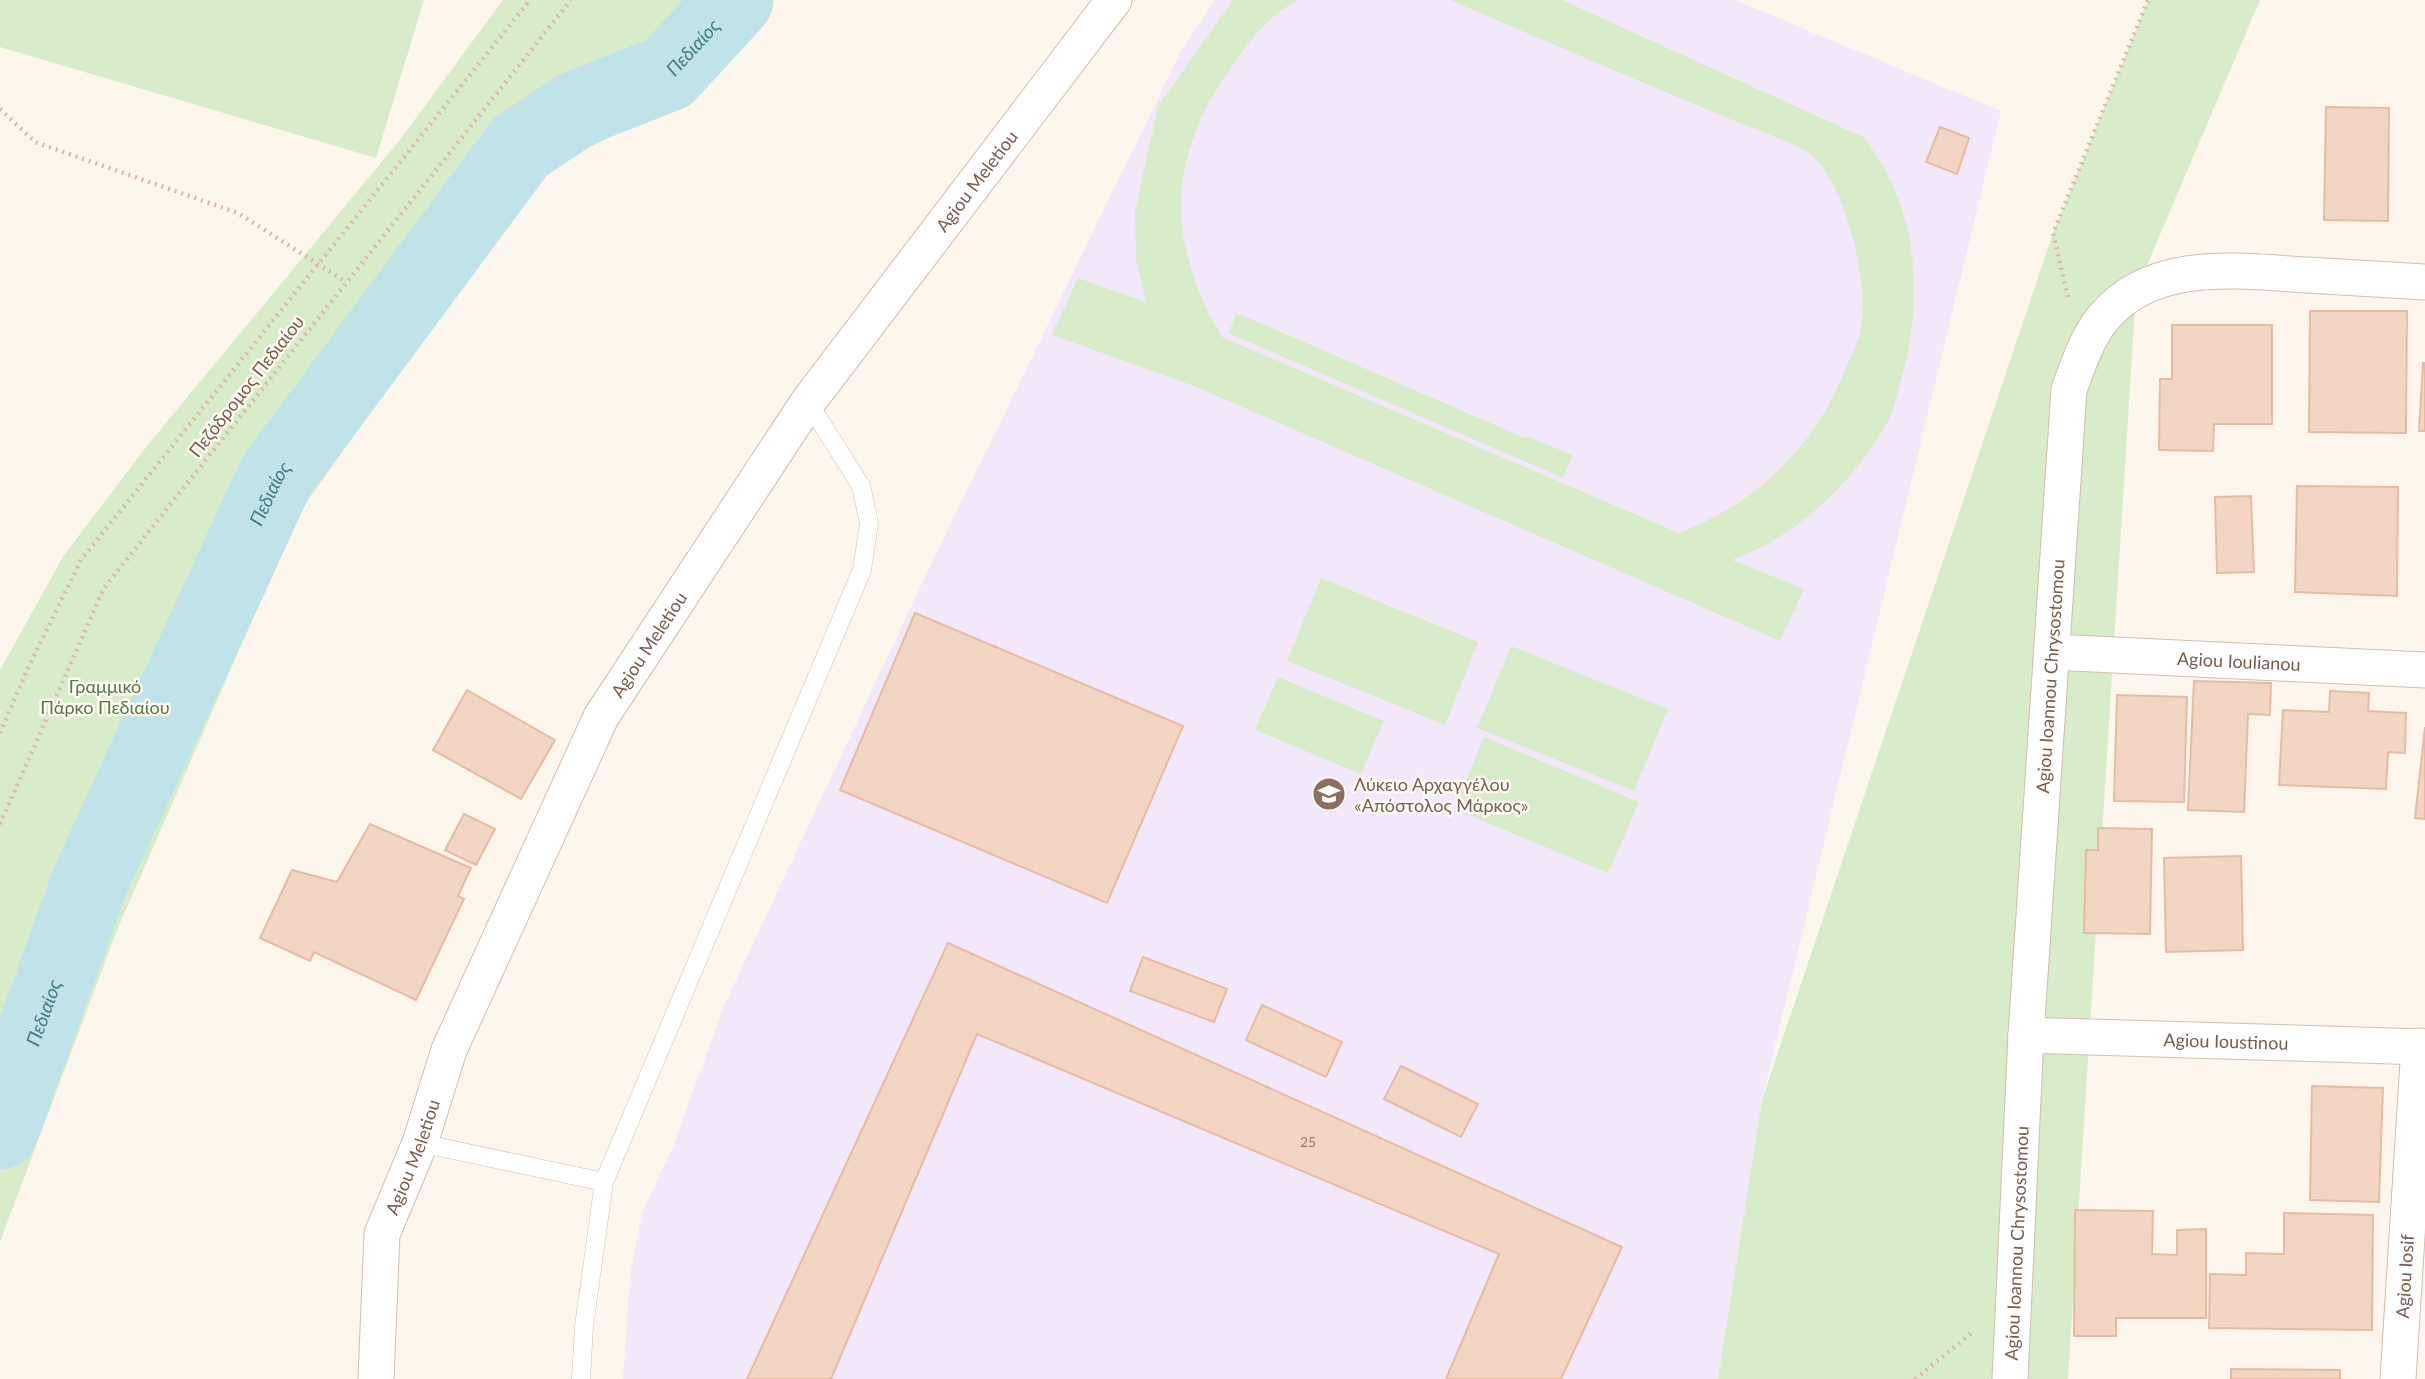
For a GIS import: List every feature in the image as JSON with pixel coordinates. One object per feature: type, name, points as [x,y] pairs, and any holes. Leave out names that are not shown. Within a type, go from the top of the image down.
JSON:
[{"type":"street","name":"Agiou Meletiou","points":[[376,1379],[382,1234],[420,1143],[449,1050],[601,717],[808,402],[1114,0]]},
{"type":"street","name":"Agiou Ioannou Chrysostomou","points":[[2010,1379],[2026,1035],[2069,390],[2082,354],[2104,317],[2136,291],[2173,276],[2216,270],[2425,282]]},
{"type":"street","name":"Agiou Ioulianou","points":[[2052,652],[2425,670]]},
{"type":"street","name":"Agiou Ioustinou","points":[[2026,1035],[2422,1046]]},
{"type":"street","name":"Agiou Iosif","points":[[2398,1379],[2422,1046]]},
{"type":"lane","points":[[581,1379],[584,1326],[604,1182],[862,570],[869,523],[861,486],[808,402]]},
{"type":"lane","points":[[420,1143],[604,1182]]},
{"type":"path","points":[[0,733],[27,670],[81,560],[530,0]]},
{"type":"path","name":"Πεζόδρομος Πεδιαίου","points":[[0,824],[104,588],[570,0]]},
{"type":"path","points":[[2082,354],[2053,233],[2148,0]]},
{"type":"path","points":[[0,109],[35,142],[238,213],[346,282]]},
{"type":"path","points":[[1916,1379],[2014,1299]]},
{"type":"shaded area","name":"Λύκειο Αρχαγγέλου «Απόστολος Μάρκος»","points":[[1215,0],[1735,0],[2001,111],[1762,1100],[1718,1379],[623,1379],[630,1276],[642,1212],[673,1147],[723,1008],[923,581],[1181,51]]},
{"type":"green space","points":[[0,0],[424,0],[376,158],[0,47]]},
{"type":"green space","name":"Γραμμικό Πάρκο Πεδιαίου","points":[[503,0],[769,0],[688,98],[541,172],[299,513],[118,928],[0,1242],[0,670],[64,555],[147,446],[399,141]]},
{"type":"green space","points":[[1233,0],[1298,0],[1278,13],[1260,30],[1231,68],[1194,135],[1185,168],[1181,201],[1183,234],[1191,268],[1222,337],[1679,533],[1733,506],[1779,470],[1799,449],[1831,400],[1855,348],[1863,314],[1859,264],[1845,212],[1835,188],[1823,168],[1810,154],[1791,144],[1450,0],[1562,0],[1863,137],[1882,164],[1906,225],[1914,289],[1907,354],[1890,417],[1858,466],[1822,505],[1801,522],[1756,550],[1732,560],[1804,589],[1780,641],[1194,386],[1052,335],[1078,278],[1146,302],[1136,259],[1135,211],[1158,106]]},
{"type":"green space","points":[[2148,0],[2260,0],[2136,291],[2068,1379],[1718,1379],[1762,1100],[2053,233]]},
{"type":"green space","points":[[1237,313],[1525,438],[1526,436],[1573,455],[1563,478],[1228,333]]},
{"type":"green space","points":[[1321,578],[1478,642],[1445,725],[1287,661]]},
{"type":"green space","points":[[1511,646],[1668,709],[1634,791],[1477,728]]},
{"type":"green space","points":[[1278,677],[1384,721],[1361,774],[1255,730]]},
{"type":"green space","points":[[1484,737],[1639,802],[1608,873],[1454,809]]},
{"type":"building","points":[[2326,107],[2389,108],[2388,221],[2324,220]]},
{"type":"building","points":[[1940,127],[1969,138],[1957,174],[1926,162]]},
{"type":"building","points":[[2310,311],[2407,311],[2406,433],[2309,432]]},
{"type":"building","points":[[2172,325],[2272,325],[2272,424],[2214,424],[2213,451],[2159,450],[2160,379],[2172,379]]},
{"type":"building","points":[[2423,363],[2425,431],[2419,431]]},
{"type":"building","points":[[2297,486],[2398,487],[2397,596],[2295,592]]},
{"type":"building","points":[[2251,496],[2254,572],[2217,573],[2215,497]]},
{"type":"building","points":[[915,613],[1183,726],[1107,903],[840,790]]},
{"type":"building","points":[[2194,681],[2271,683],[2270,715],[2248,714],[2244,812],[2188,810]]},
{"type":"building","points":[[467,690],[555,740],[521,799],[433,750]]},
{"type":"building","points":[[2330,691],[2369,693],[2368,711],[2406,713],[2405,753],[2388,752],[2386,789],[2279,785],[2283,710],[2329,712]]},
{"type":"building","points":[[2117,695],[2187,697],[2184,802],[2114,801]]},
{"type":"building","points":[[2425,727],[2425,819],[2415,818]]},
{"type":"building","points":[[464,814],[495,829],[476,865],[445,850]]},
{"type":"building","points":[[370,824],[471,868],[458,896],[464,899],[416,1000],[314,952],[310,961],[260,938],[292,870],[337,882]]},
{"type":"building","points":[[2098,828],[2152,829],[2150,934],[2084,933],[2086,850],[2098,850]]},
{"type":"building","points":[[2241,856],[2243,950],[2166,952],[2164,858]]},
{"type":"building","points":[[948,943],[1622,1247],[1561,1379],[1446,1379],[1499,1254],[977,1034],[831,1379],[747,1379]]},
{"type":"building","points":[[1143,957],[1227,989],[1214,1022],[1130,991]]},
{"type":"building","points":[[1262,1005],[1342,1042],[1326,1077],[1246,1040]]},
{"type":"building","points":[[1401,1066],[1478,1104],[1461,1137],[1384,1099]]},
{"type":"building","points":[[2312,1086],[2383,1088],[2379,1202],[2310,1200]]},
{"type":"building","points":[[2075,1210],[2153,1211],[2152,1254],[2177,1255],[2177,1230],[2206,1229],[2206,1318],[2116,1318],[2116,1336],[2074,1336]]},
{"type":"building","points":[[2284,1213],[2373,1215],[2372,1330],[2209,1328],[2210,1274],[2246,1275],[2246,1253],[2284,1254]]},
{"type":"building","points":[[2231,1369],[2340,1370],[2340,1379],[2231,1379]]},
{"type":"waterway","name":"Πεδιαίος","points":[[0,1131],[90,881],[276,476],[520,147],[577,109],[668,73],[735,0]]},
{"type":"place","name":"Λύκειο Αρχαγγέλου «Απόστολος Μάρκος»","points":[[1329,794]]}]
